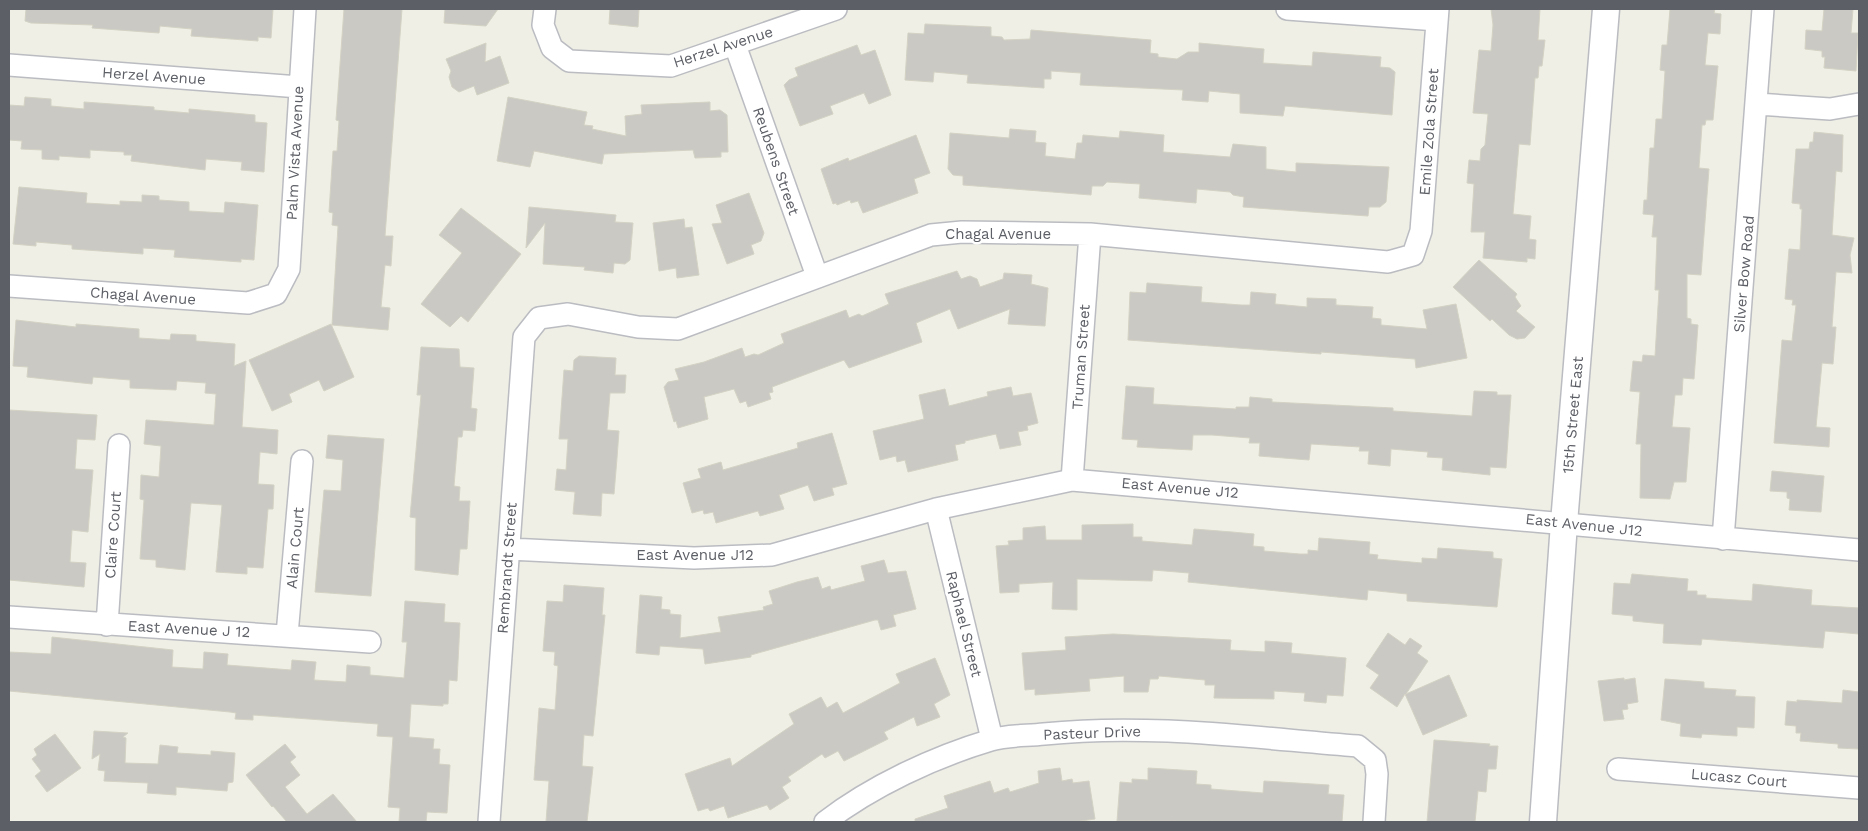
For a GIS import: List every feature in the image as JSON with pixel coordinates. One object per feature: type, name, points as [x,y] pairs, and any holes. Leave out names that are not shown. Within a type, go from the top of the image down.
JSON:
[{"type":"street","name":"Palm Vista Avenue","points":[[276,294],[288,269],[305,9]]},
{"type":"street","name":"Herzel Avenue","points":[[545,9],[543,25],[552,48],[569,61],[671,66],[836,9]]},
{"type":"street","points":[[1287,9],[1437,15]]},
{"type":"street","name":"15th Street East","points":[[1543,822],[1564,523],[1606,9]]},
{"type":"street","name":"Silver Bow Road","points":[[1723,539],[1764,9]]},
{"type":"street","name":"Emile Zola Street","points":[[1413,255],[1421,231],[1437,15]]},
{"type":"street","name":"Reubens Street","points":[[735,45],[817,276]]},
{"type":"street","name":"Herzel Avenue","points":[[9,65],[299,87]]},
{"type":"street","points":[[1757,104],[1830,109],[1859,104]]},
{"type":"street","name":"Chagal Avenue","points":[[539,318],[568,314],[638,327],[678,329],[931,235],[962,232],[1090,234],[1388,262],[1413,255]]},
{"type":"street","name":"Truman Street","points":[[1072,480],[1090,234]]},
{"type":"street","name":"Chagal Avenue","points":[[9,286],[248,303],[276,294]]},
{"type":"street","name":"Rembrandt Street","points":[[489,822],[524,337],[539,318]]},
{"type":"street","name":"Claire Court","points":[[107,624],[119,445]]},
{"type":"street","name":"Alain Court","points":[[287,635],[302,461]]},
{"type":"street","name":"East Avenue J12","points":[[509,549],[694,558],[772,555],[936,509],[1072,480],[1859,550]]},
{"type":"street","name":"Raphael Street","points":[[936,509],[992,739]]},
{"type":"street","name":"East Avenue J 12","points":[[9,617],[370,642]]},
{"type":"street","name":"Pasteur Drive","points":[[825,822],[848,805],[915,769],[992,739],[1076,731],[1175,732],[1358,746],[1375,760],[1377,774],[1374,822]]},
{"type":"street","name":"Lucasz Court","points":[[1618,769],[1859,788]]},
{"type":"building","points":[[26,9],[273,9],[271,38],[258,37],[258,41],[191,36],[192,29],[160,26],[159,33],[92,28],[93,25],[31,23],[25,21]]},
{"type":"building","points":[[344,9],[402,9],[385,236],[393,236],[391,266],[385,265],[381,307],[390,308],[388,330],[332,325],[338,226],[332,225],[333,213],[329,212],[333,151],[337,151],[339,121],[336,120]]},
{"type":"building","points":[[445,9],[498,9],[486,26],[444,23]]},
{"type":"building","points":[[610,9],[639,9],[638,27],[609,24]]},
{"type":"building","points":[[1491,9],[1540,9],[1538,40],[1545,40],[1542,66],[1539,66],[1538,78],[1535,78],[1530,145],[1519,144],[1513,214],[1531,216],[1529,239],[1536,240],[1535,259],[1527,258],[1527,262],[1483,258],[1485,232],[1471,232],[1474,184],[1467,183],[1469,160],[1480,161],[1481,149],[1485,145],[1488,114],[1473,113],[1479,50],[1491,51],[1493,25]]},
{"type":"building","points":[[1670,9],[1715,9],[1714,13],[1721,14],[1720,34],[1708,33],[1705,65],[1718,66],[1713,120],[1706,120],[1705,125],[1702,125],[1699,168],[1709,169],[1701,275],[1687,274],[1687,318],[1691,319],[1691,324],[1698,325],[1694,379],[1683,378],[1682,395],[1675,395],[1672,427],[1690,428],[1686,482],[1674,482],[1670,499],[1640,498],[1641,444],[1636,444],[1640,392],[1630,391],[1633,361],[1642,362],[1643,355],[1655,356],[1659,290],[1655,290],[1657,237],[1652,237],[1654,215],[1643,214],[1644,200],[1647,200],[1650,148],[1654,148],[1656,119],[1662,119],[1665,71],[1660,70],[1662,45],[1667,45]]},
{"type":"building","points":[[1824,9],[1853,9],[1851,33],[1858,33],[1856,71],[1824,68],[1825,57],[1822,57],[1822,51],[1805,49],[1806,30],[1822,31]]},
{"type":"building","points":[[925,24],[991,27],[991,36],[1002,37],[1004,40],[1030,39],[1031,30],[1151,40],[1150,53],[1158,54],[1158,57],[1177,59],[1188,52],[1199,52],[1199,43],[1264,49],[1263,63],[1312,66],[1313,52],[1381,57],[1380,67],[1390,68],[1395,72],[1392,115],[1285,106],[1283,116],[1240,113],[1240,94],[1209,91],[1208,102],[1182,100],[1183,90],[1080,85],[1081,73],[1051,71],[1051,79],[1044,79],[1044,88],[967,83],[968,75],[934,72],[933,82],[905,80],[908,33],[924,34]]},
{"type":"building","points":[[486,43],[485,62],[500,56],[509,83],[477,95],[474,86],[459,92],[452,87],[449,77],[451,71],[446,59]]},
{"type":"building","points":[[857,45],[861,55],[875,50],[891,95],[869,104],[864,93],[830,106],[833,114],[800,126],[784,85],[789,80],[798,76],[795,68]]},
{"type":"building","points":[[25,97],[51,99],[51,106],[84,109],[84,102],[154,107],[154,110],[189,113],[189,109],[255,115],[255,122],[267,123],[264,172],[241,170],[242,162],[206,159],[205,170],[131,161],[132,155],[124,155],[124,152],[90,150],[90,158],[59,156],[59,160],[42,159],[42,150],[21,149],[22,141],[9,140],[9,105],[24,106]]},
{"type":"building","points":[[508,97],[587,112],[584,125],[593,126],[592,129],[626,136],[625,116],[642,114],[641,105],[710,102],[710,111],[720,110],[727,115],[728,152],[721,152],[721,157],[695,158],[693,150],[604,154],[602,164],[534,151],[530,167],[497,161]]},
{"type":"building","points":[[1010,129],[1036,131],[1035,142],[1046,143],[1045,156],[1075,159],[1077,143],[1082,143],[1083,135],[1119,138],[1120,131],[1164,135],[1163,152],[1230,157],[1233,144],[1266,147],[1266,169],[1296,172],[1296,163],[1389,167],[1386,202],[1380,207],[1369,207],[1368,216],[1243,207],[1244,197],[1233,195],[1230,192],[1197,189],[1196,203],[1139,198],[1140,184],[1107,182],[1103,186],[1092,186],[1091,195],[963,185],[963,176],[953,175],[948,169],[950,133],[1009,138]]},
{"type":"building","points":[[1814,132],[1843,135],[1842,172],[1836,171],[1832,235],[1854,238],[1850,255],[1852,273],[1836,272],[1832,327],[1836,327],[1833,364],[1822,363],[1816,427],[1830,428],[1829,447],[1774,443],[1782,340],[1792,341],[1796,305],[1792,305],[1793,300],[1785,299],[1789,249],[1800,250],[1802,209],[1800,209],[1800,204],[1792,203],[1796,149],[1809,149],[1810,142],[1813,142]]},
{"type":"building","points":[[916,135],[930,173],[914,179],[918,193],[863,213],[858,201],[851,203],[850,200],[837,205],[836,203],[833,204],[821,169],[848,158],[849,161]]},
{"type":"building","points":[[19,187],[87,193],[86,203],[120,205],[120,201],[142,202],[142,195],[159,196],[159,200],[189,202],[189,211],[224,213],[225,202],[258,205],[254,260],[241,259],[241,262],[174,257],[175,250],[143,248],[143,254],[72,249],[72,245],[36,242],[36,246],[13,244]]},
{"type":"building","points":[[749,193],[764,233],[761,241],[751,245],[754,254],[727,264],[712,224],[722,223],[716,205]]},
{"type":"building","points":[[529,207],[616,215],[615,222],[633,223],[630,260],[625,264],[614,263],[613,273],[584,270],[585,267],[543,264],[545,223],[526,248]]},
{"type":"building","points":[[461,208],[521,254],[468,322],[461,316],[450,327],[421,304],[462,253],[439,235]]},
{"type":"building","points":[[684,219],[685,228],[692,227],[699,275],[677,278],[676,268],[659,271],[653,223]]},
{"type":"building","points":[[1479,260],[1517,294],[1515,297],[1521,306],[1516,311],[1535,327],[1525,338],[1517,339],[1509,335],[1492,319],[1490,321],[1453,287]]},
{"type":"building","points":[[957,271],[961,279],[970,276],[977,279],[980,287],[1003,279],[1004,273],[1032,275],[1031,284],[1048,288],[1045,326],[1008,324],[1010,309],[958,329],[950,309],[916,323],[922,342],[849,368],[844,360],[772,387],[773,392],[769,393],[771,399],[748,407],[746,401],[740,403],[734,389],[704,397],[708,419],[678,428],[676,421],[674,422],[664,387],[668,382],[679,380],[675,369],[704,362],[742,348],[745,357],[754,354],[758,355],[784,343],[781,334],[846,310],[849,318],[859,314],[862,316],[889,304],[885,294]]},
{"type":"building","points":[[1147,283],[1202,287],[1201,302],[1250,305],[1251,292],[1276,294],[1275,304],[1307,307],[1307,298],[1336,299],[1336,305],[1373,307],[1372,318],[1381,319],[1381,325],[1427,329],[1423,310],[1456,304],[1467,358],[1416,368],[1415,359],[1128,340],[1130,292],[1146,293]]},
{"type":"building","points":[[16,320],[76,327],[76,324],[139,329],[139,338],[170,340],[171,334],[196,335],[196,341],[235,344],[234,366],[246,361],[242,427],[278,430],[277,454],[260,452],[258,484],[274,485],[273,509],[268,509],[263,568],[247,567],[247,574],[216,572],[222,505],[191,503],[185,570],[156,567],[156,560],[140,559],[144,500],[140,499],[141,475],[159,477],[161,446],[144,444],[146,420],[214,425],[216,394],[205,393],[206,383],[177,381],[176,390],[130,388],[130,380],[93,377],[92,384],[27,377],[28,367],[13,366]]},
{"type":"building","points":[[331,324],[354,377],[324,391],[319,380],[289,394],[292,402],[272,411],[249,360]]},
{"type":"building","points":[[421,347],[459,349],[460,367],[474,368],[471,408],[477,409],[475,431],[463,430],[462,437],[458,437],[454,486],[460,487],[459,501],[470,501],[467,549],[460,549],[458,575],[415,570],[416,518],[410,517],[421,395],[417,395]]},
{"type":"building","points":[[579,356],[616,358],[615,375],[626,375],[625,393],[610,393],[607,430],[619,431],[614,494],[602,493],[601,516],[573,514],[575,492],[555,490],[557,469],[566,470],[568,439],[559,439],[564,370],[573,371],[574,360]]},
{"type":"building","points":[[1126,386],[1154,388],[1153,404],[1236,409],[1236,407],[1249,407],[1250,397],[1272,399],[1272,402],[1393,408],[1393,411],[1472,416],[1474,391],[1497,392],[1497,395],[1511,395],[1506,468],[1490,467],[1490,475],[1442,470],[1443,458],[1427,457],[1428,452],[1391,449],[1390,466],[1368,464],[1369,451],[1359,451],[1360,447],[1311,444],[1309,460],[1259,456],[1260,443],[1249,443],[1250,438],[1212,435],[1193,435],[1192,450],[1137,447],[1138,440],[1122,439]]},
{"type":"building","points":[[1011,387],[1013,396],[1031,393],[1038,423],[1027,426],[1028,430],[1018,432],[1021,445],[1000,449],[996,434],[965,441],[965,443],[955,445],[958,460],[908,472],[905,460],[897,462],[896,456],[880,460],[873,431],[924,419],[919,395],[945,389],[949,406],[988,396],[987,392]]},
{"type":"building","points":[[9,410],[97,415],[95,440],[77,439],[75,469],[93,470],[88,532],[72,530],[70,562],[86,563],[84,587],[9,580]]},
{"type":"building","points":[[832,433],[847,484],[832,488],[834,495],[814,501],[808,485],[779,495],[784,509],[760,516],[758,511],[716,523],[713,512],[704,514],[703,510],[692,513],[683,483],[701,478],[698,469],[721,462],[723,470],[798,448],[797,443]]},
{"type":"building","points":[[328,435],[384,439],[371,596],[315,592],[324,490],[341,491],[343,460],[326,458]]},
{"type":"building","points":[[1772,471],[1824,476],[1821,512],[1789,510],[1790,499],[1787,498],[1787,492],[1770,491]]},
{"type":"building","points":[[1133,524],[1133,537],[1142,537],[1142,541],[1192,545],[1194,529],[1232,532],[1254,534],[1253,546],[1264,547],[1264,551],[1300,554],[1308,554],[1308,550],[1318,551],[1319,538],[1370,542],[1369,554],[1378,555],[1377,559],[1422,563],[1422,558],[1437,559],[1438,548],[1493,552],[1493,558],[1502,559],[1497,607],[1407,601],[1407,594],[1368,590],[1367,600],[1188,582],[1189,573],[1153,570],[1152,581],[1077,579],[1077,610],[1052,609],[1053,582],[1019,584],[1019,592],[1000,593],[996,546],[1009,545],[1008,541],[1023,540],[1023,528],[1045,526],[1046,540],[1082,540],[1082,525]]},
{"type":"building","points":[[884,560],[888,573],[906,571],[916,609],[893,615],[896,626],[881,630],[878,620],[875,620],[751,655],[751,657],[705,664],[703,649],[660,646],[659,655],[636,653],[640,595],[662,597],[661,609],[670,610],[670,614],[681,615],[680,638],[721,632],[718,617],[764,610],[763,607],[773,604],[769,591],[797,582],[818,577],[822,589],[830,586],[831,590],[865,581],[861,566]]},
{"type":"building","points":[[1632,574],[1688,579],[1687,591],[1697,591],[1697,595],[1706,595],[1706,598],[1752,601],[1753,584],[1812,590],[1811,605],[1859,608],[1859,634],[1825,631],[1823,648],[1702,639],[1701,645],[1663,643],[1664,624],[1633,621],[1633,616],[1612,614],[1614,583],[1630,584]]},
{"type":"building","points":[[564,585],[604,588],[602,615],[605,615],[593,736],[584,735],[582,766],[593,767],[587,822],[546,822],[549,781],[534,780],[539,708],[555,710],[558,666],[554,665],[555,652],[543,651],[547,601],[563,602]]},
{"type":"building","points":[[405,601],[445,604],[444,622],[460,623],[457,681],[449,680],[448,704],[443,704],[443,706],[411,704],[409,737],[434,739],[433,749],[440,749],[439,764],[450,765],[447,813],[427,812],[426,822],[399,822],[400,808],[388,807],[393,737],[377,736],[378,724],[253,715],[253,720],[235,719],[236,713],[230,712],[9,691],[9,652],[51,654],[52,637],[173,650],[172,667],[203,669],[204,652],[228,654],[227,665],[291,670],[292,660],[316,662],[314,680],[346,682],[347,665],[370,667],[370,675],[404,678],[407,642],[402,642]]},
{"type":"building","points":[[1388,633],[1405,645],[1410,638],[1422,646],[1417,653],[1428,661],[1406,694],[1449,675],[1467,716],[1423,735],[1405,694],[1397,707],[1370,688],[1379,675],[1366,666]]},
{"type":"building","points":[[1113,634],[1231,640],[1230,650],[1265,652],[1265,641],[1292,643],[1291,653],[1346,658],[1343,696],[1327,695],[1326,703],[1304,701],[1305,693],[1274,691],[1274,699],[1214,698],[1215,685],[1205,685],[1205,680],[1159,676],[1158,679],[1150,679],[1148,692],[1124,692],[1124,676],[1089,679],[1090,691],[1035,695],[1035,689],[1025,690],[1022,653],[1066,650],[1065,637]]},
{"type":"building","points":[[935,658],[950,695],[934,704],[940,717],[917,726],[914,717],[884,732],[888,739],[844,761],[838,751],[825,758],[822,754],[788,777],[791,781],[782,787],[789,798],[770,810],[767,805],[728,818],[724,806],[710,811],[708,808],[698,811],[685,774],[730,758],[732,766],[794,724],[789,714],[821,697],[827,708],[837,702],[843,713],[900,683],[896,674]]},
{"type":"building","points":[[1624,678],[1624,680],[1635,678],[1638,702],[1627,704],[1628,709],[1622,710],[1624,719],[1604,721],[1598,681]]},
{"type":"building","points":[[1665,679],[1704,682],[1704,688],[1736,690],[1735,696],[1755,697],[1754,728],[1737,727],[1737,736],[1702,734],[1701,738],[1680,736],[1681,724],[1661,720]]},
{"type":"building","points":[[1843,690],[1859,692],[1859,749],[1838,748],[1838,744],[1800,741],[1801,733],[1796,733],[1796,726],[1785,725],[1787,701],[1842,703]]},
{"type":"building","points":[[94,731],[128,733],[123,737],[126,738],[125,763],[158,764],[160,745],[178,747],[177,753],[211,755],[211,751],[235,753],[233,782],[228,783],[227,791],[176,787],[176,795],[147,793],[148,783],[104,781],[105,771],[98,770],[100,754],[92,759]]},
{"type":"building","points":[[55,734],[81,768],[47,792],[35,776],[41,771],[32,759],[37,755],[34,749]]},
{"type":"building","points":[[1434,740],[1498,746],[1496,769],[1488,769],[1486,792],[1478,791],[1475,822],[1427,822]]},
{"type":"building","points":[[285,744],[296,757],[290,762],[300,775],[285,787],[307,814],[333,794],[357,822],[287,822],[272,807],[246,775]]},
{"type":"building","points":[[1060,768],[1062,781],[1072,779],[1073,783],[1089,781],[1095,819],[1074,822],[915,822],[915,819],[948,808],[944,796],[990,781],[994,793],[1008,788],[1010,792],[1039,783],[1038,771]]},
{"type":"building","points":[[1148,768],[1197,771],[1196,784],[1211,785],[1211,789],[1263,793],[1264,781],[1329,785],[1328,794],[1344,795],[1342,822],[1117,821],[1120,782],[1132,783],[1132,779],[1148,780]]}]
